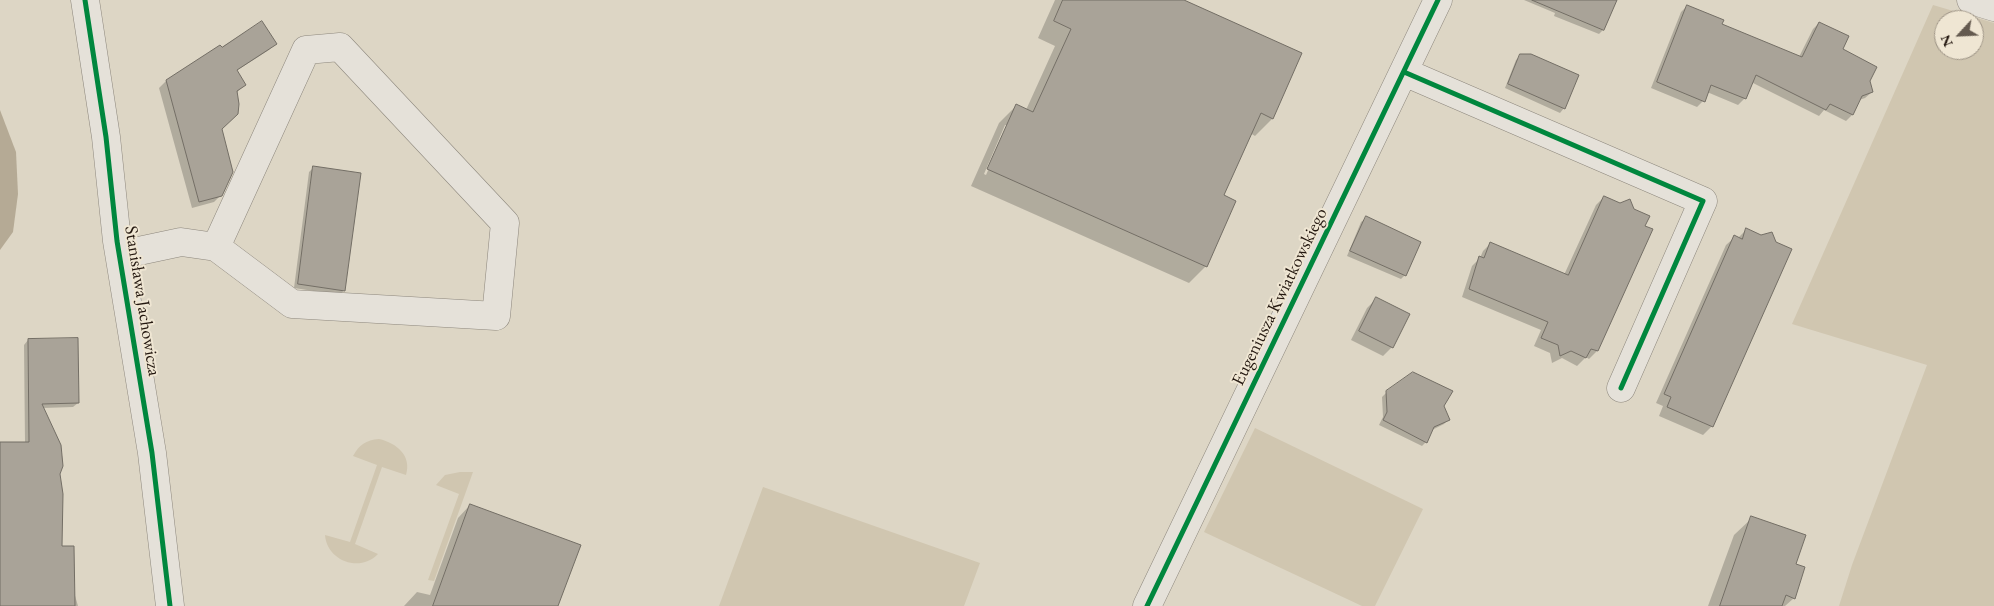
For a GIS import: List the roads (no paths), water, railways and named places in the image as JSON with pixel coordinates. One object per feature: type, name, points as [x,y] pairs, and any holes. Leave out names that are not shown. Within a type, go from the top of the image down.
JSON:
[{"type":"street","name":"Stanisława Jachowicza","points":[[84,0],[106,137],[120,255],[152,453],[170,606]]},
{"type":"street","name":"Eugeniusza Kwiatkowskiego","points":[[1147,606],[1438,0]]},
{"type":"street","points":[[1971,0],[1994,7]]},
{"type":"street","points":[[120,255],[181,242],[216,247],[292,304],[496,316],[505,223],[340,47],[306,50],[216,247]]},
{"type":"street","points":[[1404,72],[1703,201],[1621,388]]}]
